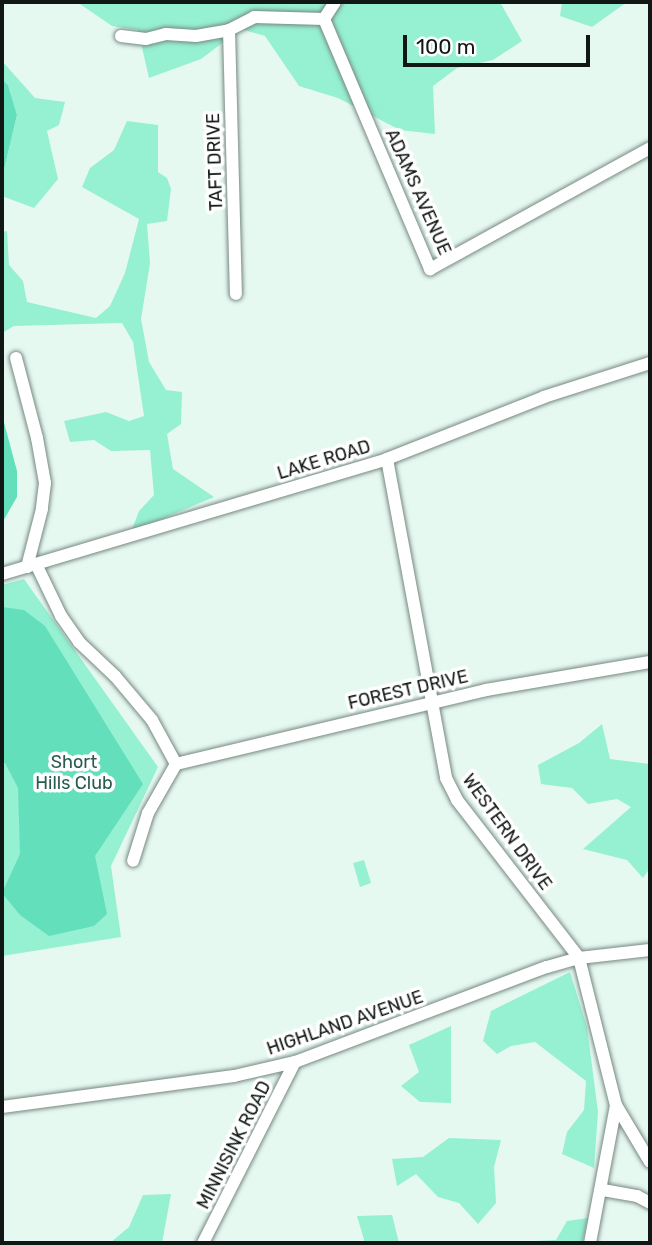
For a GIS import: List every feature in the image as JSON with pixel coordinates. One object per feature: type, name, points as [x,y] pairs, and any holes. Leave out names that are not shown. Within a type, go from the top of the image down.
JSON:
[{"type":"street","points":[[121,36],[146,39],[166,34],[196,36],[229,30],[254,16],[324,19],[335,2]]},
{"type":"street","name":"ADAMS AVENUE","points":[[324,19],[430,269],[650,148]]},
{"type":"street","name":"TAFT DRIVE","points":[[229,30],[236,294]]},
{"type":"street","points":[[16,358],[37,438],[45,483],[32,565],[67,625],[152,720],[176,764],[148,813],[133,861]]},
{"type":"street","name":"LAKE ROAD","points":[[2,574],[387,459],[544,397],[650,363]]},
{"type":"street","name":"WESTERN DRIVE","points":[[387,459],[446,778],[457,800],[579,958],[616,1105],[650,1161]]},
{"type":"street","name":"FOREST DRIVE","points":[[176,764],[431,702],[650,662]]},
{"type":"street","name":"HIGHLAND AVENUE","points":[[2,1107],[234,1076],[295,1062],[579,958],[650,950]]},
{"type":"street","name":"MINNISINK ROAD","points":[[203,1243],[295,1062]]},
{"type":"street","points":[[590,1243],[603,1190],[616,1105]]},
{"type":"street","points":[[603,1190],[637,1196],[650,1203]]},
{"type":"green space","points":[[77,2],[500,2],[522,41],[493,60],[457,68],[433,86],[435,134],[400,130],[338,98],[299,86],[265,36],[241,29],[201,59],[149,78],[138,30],[112,26]]},
{"type":"green space","points":[[562,2],[627,2],[592,27],[560,16]]},
{"type":"green space","points":[[2,61],[35,98],[65,102],[59,125],[47,131],[58,179],[34,208],[2,196],[2,178],[17,115],[8,85],[2,79]]},
{"type":"green space","points":[[127,121],[158,125],[158,172],[167,178],[171,189],[167,221],[147,224],[150,263],[141,319],[149,362],[166,390],[182,392],[181,424],[167,434],[173,469],[214,497],[131,532],[139,511],[154,495],[150,450],[111,451],[94,440],[70,442],[64,421],[106,412],[129,421],[144,416],[133,342],[122,323],[14,326],[2,333],[2,232],[7,231],[9,265],[23,281],[27,302],[96,318],[110,306],[125,273],[139,219],[82,187],[90,168],[114,150]]},
{"type":"green space","name":"Short Hills Club","points":[[24,579],[158,767],[111,866],[121,937],[2,956],[2,585]]},
{"type":"green space","points":[[602,724],[610,759],[650,764],[650,868],[643,878],[627,860],[583,849],[631,807],[617,799],[588,804],[572,788],[541,784],[538,765],[579,743]]},
{"type":"green space","points":[[364,860],[371,883],[360,887],[353,863]]},
{"type":"green space","points":[[570,972],[587,1027],[598,1112],[594,1168],[562,1154],[567,1132],[584,1110],[586,1081],[535,1042],[511,1046],[497,1054],[483,1041],[491,1011]]},
{"type":"green space","points":[[451,1026],[451,1103],[420,1102],[401,1086],[419,1072],[409,1045]]},
{"type":"green space","points":[[449,1138],[501,1140],[494,1167],[496,1203],[478,1224],[459,1203],[438,1197],[416,1174],[397,1186],[392,1159],[423,1157]]},
{"type":"green space","points":[[171,1194],[162,1243],[110,1243],[129,1227],[143,1195]]},
{"type":"green space","points":[[392,1215],[399,1243],[365,1243],[357,1216]]},
{"type":"green space","points":[[588,1218],[582,1243],[492,1243],[556,1240],[567,1221]]},
{"type":"shaded area","points":[[2,79],[8,85],[17,115],[2,178]]},
{"type":"shaded area","points":[[2,415],[17,471],[17,497],[2,523]]},
{"type":"shaded area","name":"Short Hills Club","points":[[2,607],[24,610],[45,626],[143,784],[95,856],[107,914],[94,926],[49,936],[20,915],[2,893],[20,854],[18,788],[5,763],[2,763]]}]
